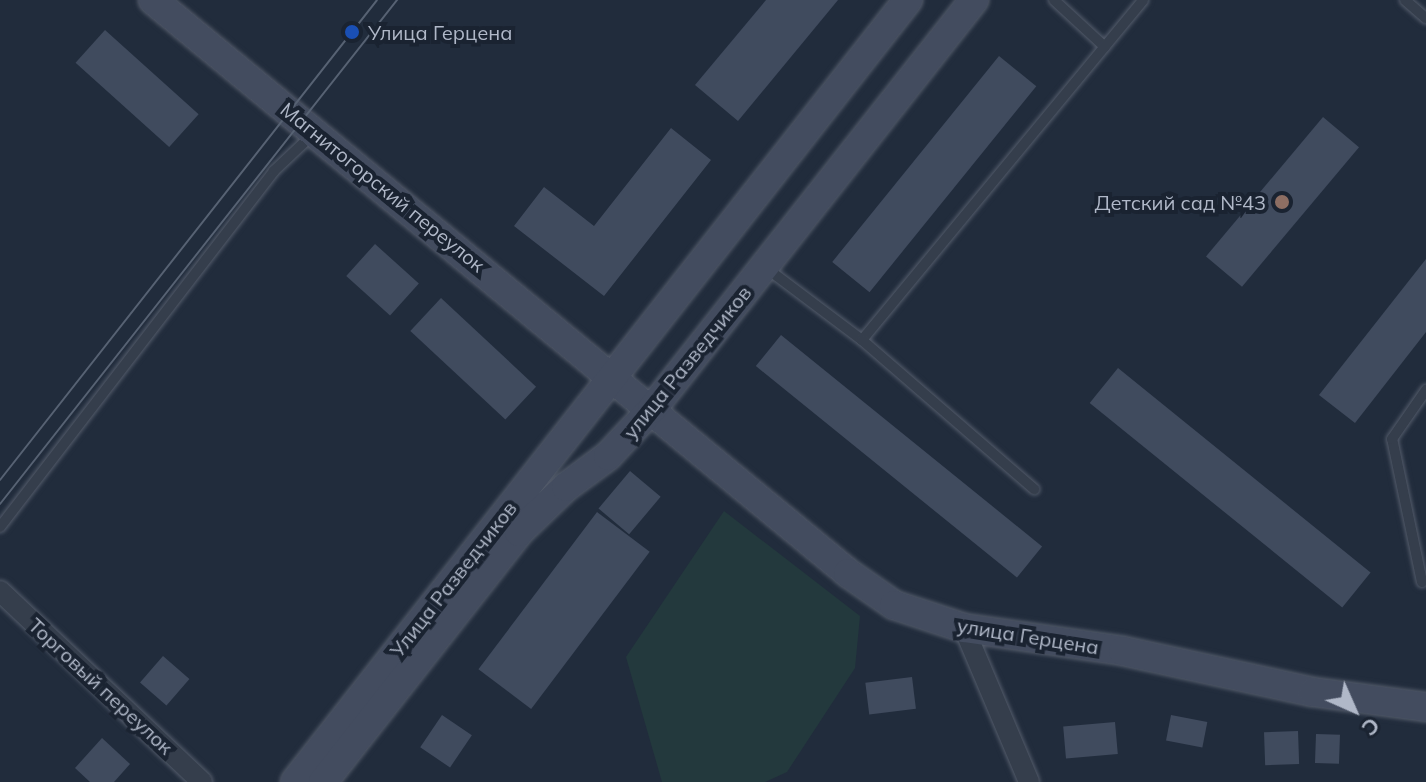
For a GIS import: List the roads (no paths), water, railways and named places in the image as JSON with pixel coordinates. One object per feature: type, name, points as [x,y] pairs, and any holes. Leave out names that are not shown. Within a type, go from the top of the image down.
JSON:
[{"type":"main road","name":"Магнитогорский переулок","points":[[153,0],[612,376]]},
{"type":"main road","points":[[612,376],[908,0]]},
{"type":"main road","name":"улица Разведчиков","points":[[323,782],[519,532],[566,487],[608,456],[652,409],[974,0]]},
{"type":"main road","name":"улица Герцена","points":[[612,376],[894,605],[964,628],[1123,651],[1313,692],[1426,707]]},
{"type":"main road","name":"Улица Разведчиков","points":[[295,782],[612,376]]},
{"type":"street","name":"Торговый переулок","points":[[0,591],[202,782]]},
{"type":"street","points":[[964,628],[1029,782]]},
{"type":"lane","points":[[1054,0],[1105,47]]},
{"type":"lane","points":[[862,340],[1143,0]]},
{"type":"lane","points":[[1405,0],[1426,18]]},
{"type":"lane","points":[[0,527],[274,171],[316,131]]},
{"type":"lane","points":[[764,266],[862,340],[1034,489]]},
{"type":"lane","points":[[1422,582],[1392,439],[1426,390]]},
{"type":"tram line","points":[[0,480],[377,0]]},
{"type":"tram line","points":[[0,504],[397,0]]},
{"type":"place","name":"Улица Герцена","points":[[352,32]]},
{"type":"place","name":"Детский сад №43","points":[[1282,202]]}]
